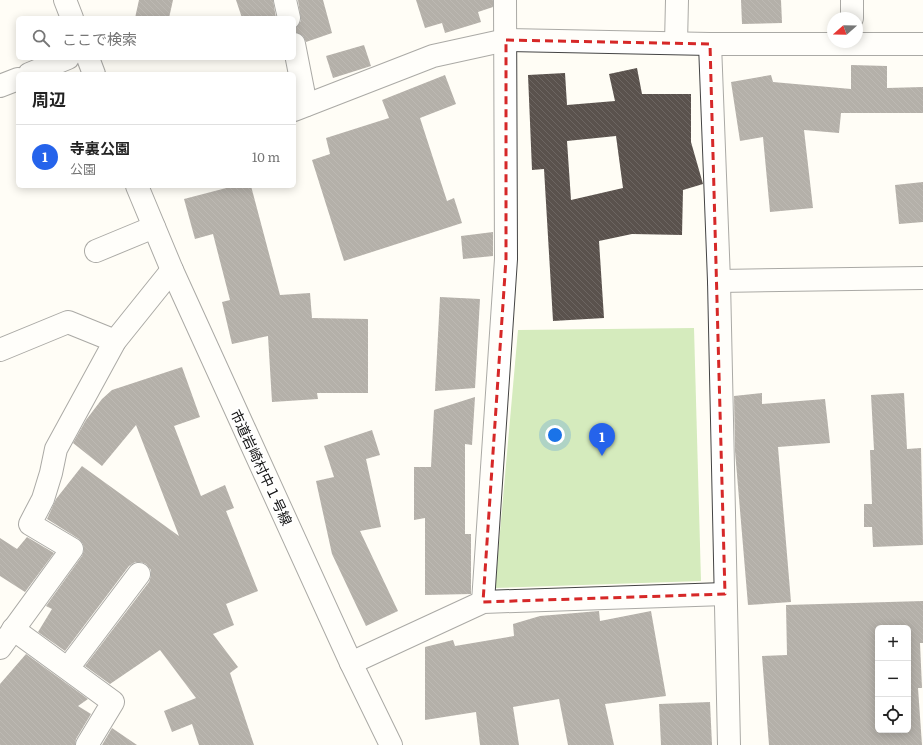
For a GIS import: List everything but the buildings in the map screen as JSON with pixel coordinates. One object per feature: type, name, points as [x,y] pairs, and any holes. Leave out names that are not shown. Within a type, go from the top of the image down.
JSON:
[{"type":"street","points":[[65,0],[71,16]]},
{"type":"street","points":[[285,0],[289,16]]},
{"type":"street","points":[[483,602],[506,259],[505,0]]},
{"type":"street","points":[[676,43],[677,0]]},
{"type":"street","points":[[852,0],[852,12]]},
{"type":"street","points":[[296,60],[300,107],[433,56],[506,40],[710,44],[827,43]]},
{"type":"street","points":[[863,43],[923,44]]},
{"type":"street","points":[[710,44],[719,281],[729,745]]},
{"type":"street","points":[[35,72],[63,60]]},
{"type":"street","points":[[89,60],[93,72]]},
{"type":"street","points":[[0,86],[16,80]]},
{"type":"street","name":"市道岩崎村中１号線","points":[[139,188],[172,270],[351,663],[392,745]]},
{"type":"street","points":[[96,251],[154,227]]},
{"type":"street","points":[[0,648],[72,549],[30,524],[43,499],[51,473],[56,449],[115,341],[172,270]]},
{"type":"street","points":[[719,281],[923,278]]},
{"type":"street","points":[[0,350],[68,322],[115,341]]},
{"type":"street","points":[[68,668],[139,574]]},
{"type":"street","points":[[351,663],[483,602],[725,594]]},
{"type":"street","points":[[13,629],[114,702],[87,745]]},
{"type":"highlighted area","points":[[506,40],[710,44],[725,594],[483,602],[506,259]]},
{"type":"green space","points":[[694,328],[701,581],[495,588],[518,330]]},
{"type":"place","name":"寺裏公園","points":[[602,456]]}]
